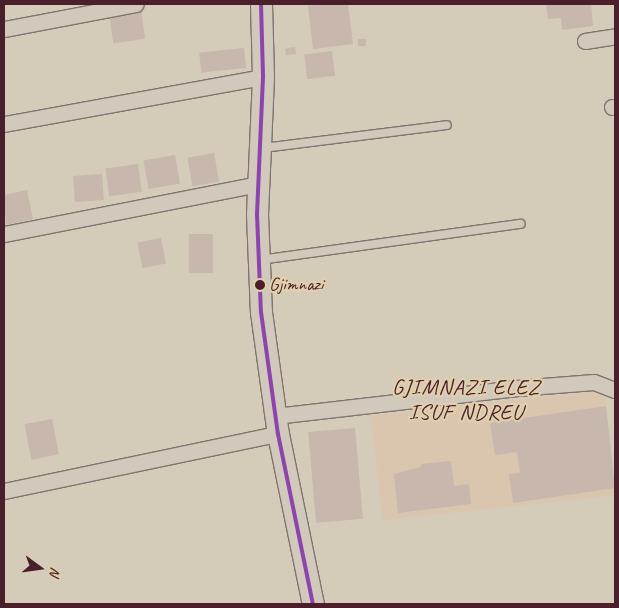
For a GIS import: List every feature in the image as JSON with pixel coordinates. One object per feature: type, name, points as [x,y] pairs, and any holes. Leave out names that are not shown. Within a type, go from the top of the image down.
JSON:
[{"type":"main road","points":[[261,4],[263,77],[258,184],[258,260],[277,425],[313,604]]},
{"type":"street","points":[[4,29],[136,4]]},
{"type":"street","points":[[586,41],[615,36]]},
{"type":"street","points":[[4,124],[263,77]]},
{"type":"street","points":[[4,234],[258,184]]},
{"type":"street","points":[[4,491],[277,425],[517,388],[594,382],[615,390]]},
{"type":"lane","points":[[261,149],[448,125]]},
{"type":"lane","points":[[258,260],[521,224]]},
{"type":"shaded area","points":[[604,391],[615,495],[382,520],[371,415]]},
{"type":"building","points":[[348,4],[353,44],[313,49],[308,6]]},
{"type":"building","points":[[546,4],[591,4],[593,26],[562,30],[561,18],[548,19]]},
{"type":"building","points":[[141,10],[145,39],[113,43],[109,14]]},
{"type":"building","points":[[358,39],[366,39],[366,46],[358,46]]},
{"type":"building","points":[[295,47],[296,54],[286,55],[285,48]]},
{"type":"building","points":[[244,48],[246,68],[201,73],[199,53]]},
{"type":"building","points":[[332,51],[335,76],[307,79],[304,54]]},
{"type":"building","points":[[214,153],[219,182],[192,186],[187,158]]},
{"type":"building","points":[[175,155],[180,184],[149,189],[143,161]]},
{"type":"building","points":[[138,164],[142,192],[109,196],[105,169]]},
{"type":"building","points":[[102,174],[104,200],[75,202],[73,176]]},
{"type":"building","points":[[27,190],[33,219],[6,225],[4,195]]},
{"type":"building","points":[[189,234],[213,234],[213,273],[189,273]]},
{"type":"building","points":[[161,238],[166,264],[142,268],[137,243]]},
{"type":"building","points":[[606,406],[615,488],[513,503],[509,474],[520,473],[517,452],[495,455],[490,423]]},
{"type":"building","points":[[52,419],[59,454],[31,460],[25,424]]},
{"type":"building","points":[[355,428],[363,519],[316,523],[308,432]]},
{"type":"building","points":[[451,461],[454,486],[469,484],[471,504],[398,513],[394,474],[421,467],[421,464]]},
{"type":"transit line","points":[[261,4],[263,77],[257,214],[261,312],[278,434],[313,604]]},
{"type":"place","name":"Gjimnazi","points":[[260,285]]},
{"type":"district","name":"GJIMNAZI ELEZ ISUF NDREU","points":[[466,400]]}]
